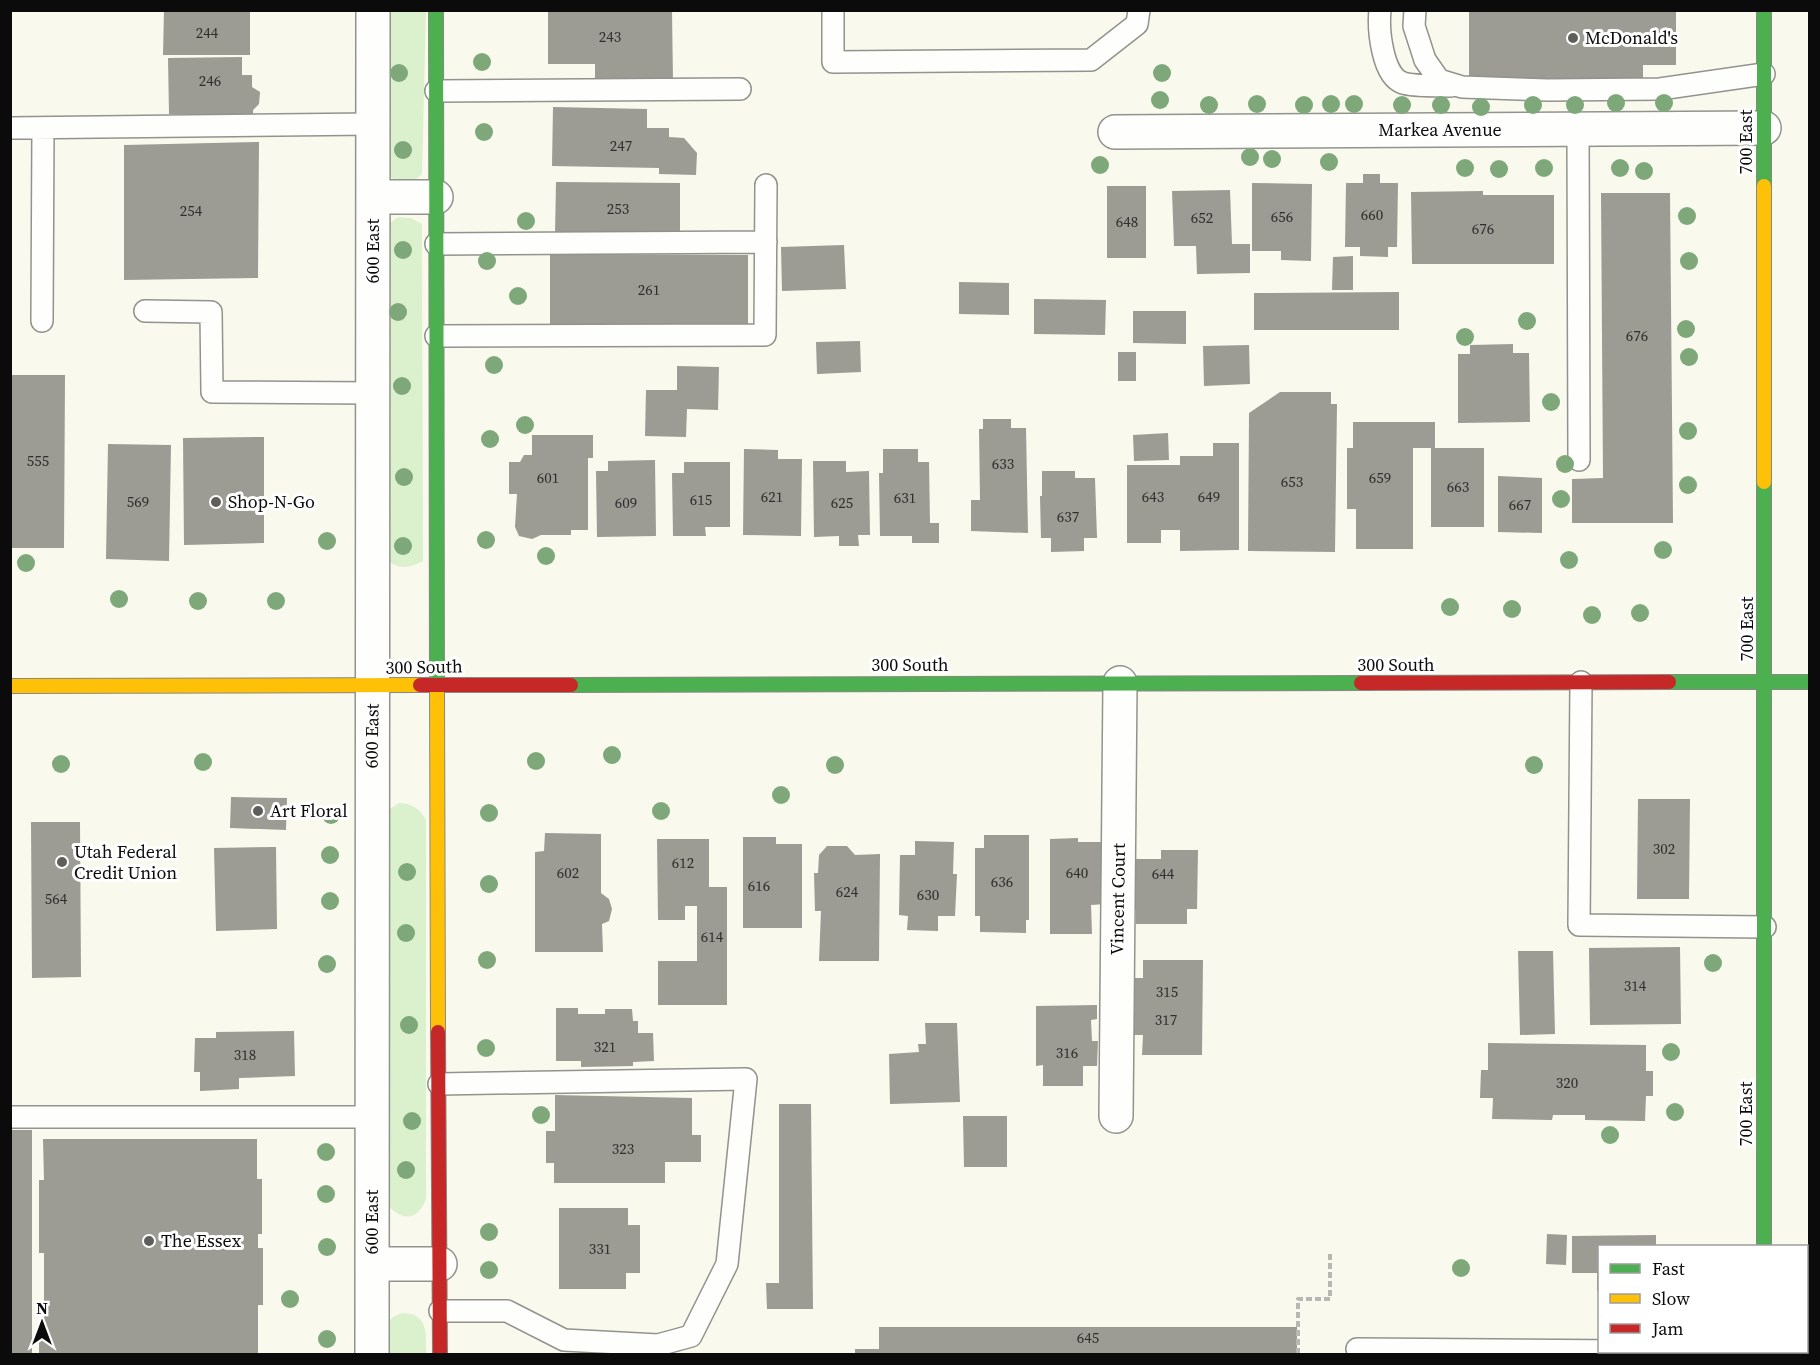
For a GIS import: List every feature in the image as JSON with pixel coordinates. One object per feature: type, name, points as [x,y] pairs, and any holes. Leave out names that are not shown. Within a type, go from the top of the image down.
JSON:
[{"type":"street","name":"600 East","points":[[372,1354],[373,10]]},
{"type":"street","points":[[436,10],[440,1354]]},
{"type":"street","name":"700 East","points":[[1764,10],[1764,1245]]},
{"type":"street","name":"Markea Avenue","points":[[1116,132],[1764,128]]},
{"type":"street","points":[[373,197],[436,197]]},
{"type":"street","name":"300 South","points":[[10,686],[1809,682]]},
{"type":"street","name":"Vincent Court","points":[[1116,1116],[1120,683]]},
{"type":"street","points":[[372,1264],[440,1264]]},
{"type":"lane","points":[[833,10],[833,62],[1091,60],[1137,24],[1138,10]]},
{"type":"lane","points":[[1380,10],[1379,21],[1383,49],[1390,74],[1403,83],[1548,90],[1660,89],[1764,74]]},
{"type":"lane","points":[[1414,10],[1414,26],[1425,60],[1439,80],[1462,87]]},
{"type":"lane","points":[[436,90],[740,89]]},
{"type":"lane","points":[[10,128],[373,124]]},
{"type":"lane","points":[[42,321],[44,128]]},
{"type":"lane","points":[[1578,129],[1579,460]]},
{"type":"lane","points":[[436,336],[765,335],[766,185]]},
{"type":"lane","points":[[436,244],[766,242]]},
{"type":"lane","points":[[145,310],[211,312],[212,392],[374,393]]},
{"type":"lane","points":[[1581,682],[1579,925],[1765,927]]},
{"type":"lane","points":[[439,1084],[746,1079],[727,1264],[692,1336],[658,1346],[564,1340],[507,1311],[440,1311]]},
{"type":"lane","points":[[10,1117],[372,1117]]},
{"type":"lane","points":[[1357,1349],[1598,1351]]},
{"type":"path","points":[[1298,1354],[1298,1299],[1330,1299],[1330,1253]]},
{"type":"green space","points":[[384,11],[426,11],[422,174],[408,182],[394,179],[385,172]]},
{"type":"green space","points":[[398,217],[411,218],[422,224],[423,561],[405,567],[387,560],[389,224]]},
{"type":"green space","points":[[399,803],[415,807],[426,820],[426,1199],[417,1213],[407,1217],[396,1212],[384,1201],[385,820],[390,809]]},
{"type":"green space","points":[[402,1313],[417,1317],[424,1326],[426,1354],[385,1354],[385,1326],[393,1317]]},
{"type":"building","points":[[164,10],[250,10],[250,55],[163,55]]},
{"type":"building","points":[[548,10],[672,10],[673,83],[595,83],[595,64],[548,64]]},
{"type":"building","name":"McDonald's","points":[[1469,10],[1676,10],[1676,65],[1643,65],[1643,78],[1469,78]]},
{"type":"building","points":[[242,57],[242,75],[252,75],[252,87],[260,92],[259,104],[253,110],[253,114],[169,114],[168,58]]},
{"type":"building","points":[[553,107],[647,109],[647,128],[669,128],[669,137],[684,138],[697,153],[696,175],[659,174],[659,168],[552,166]]},
{"type":"building","points":[[259,142],[258,278],[124,280],[124,145]]},
{"type":"building","points":[[1363,174],[1380,174],[1380,183],[1398,183],[1397,247],[1388,247],[1388,257],[1360,256],[1360,247],[1345,247],[1346,183],[1363,183]]},
{"type":"building","points":[[556,182],[680,183],[680,237],[555,235]]},
{"type":"building","points":[[1252,183],[1312,184],[1311,261],[1281,260],[1281,251],[1252,251]]},
{"type":"building","points":[[1107,186],[1146,186],[1146,258],[1107,258]]},
{"type":"building","points":[[1230,190],[1232,244],[1250,244],[1250,273],[1197,274],[1196,246],[1174,246],[1172,191]]},
{"type":"building","points":[[1483,191],[1483,195],[1554,195],[1554,264],[1412,264],[1411,192]]},
{"type":"building","points":[[1601,193],[1670,193],[1673,523],[1572,523],[1572,479],[1603,478]]},
{"type":"building","points":[[844,245],[846,289],[782,291],[781,247]]},
{"type":"building","points":[[550,254],[748,255],[748,325],[550,325]]},
{"type":"building","points":[[1353,256],[1353,290],[1332,290],[1333,257]]},
{"type":"building","points":[[959,282],[1009,283],[1009,315],[959,314]]},
{"type":"building","points":[[1399,292],[1399,330],[1254,330],[1254,293]]},
{"type":"building","points":[[1034,299],[1106,300],[1105,335],[1034,334]]},
{"type":"building","points":[[1133,311],[1186,311],[1186,344],[1133,343]]},
{"type":"building","points":[[860,341],[861,372],[817,374],[816,342]]},
{"type":"building","points":[[1513,344],[1513,353],[1529,353],[1530,422],[1458,423],[1458,354],[1470,354],[1470,345]]},
{"type":"building","points":[[1249,345],[1250,384],[1204,386],[1203,346]]},
{"type":"building","points":[[1118,352],[1136,352],[1136,381],[1118,381]]},
{"type":"building","points":[[677,366],[719,367],[718,410],[687,409],[686,437],[645,436],[646,390],[677,390]]},
{"type":"building","points":[[10,375],[65,375],[64,548],[10,548]]},
{"type":"building","points":[[1280,392],[1331,392],[1331,404],[1337,404],[1335,552],[1248,551],[1249,413]]},
{"type":"building","points":[[983,419],[1011,419],[1011,428],[1026,428],[1028,533],[971,531],[971,500],[980,500],[979,429],[983,429]]},
{"type":"building","points":[[1353,422],[1435,422],[1435,448],[1484,448],[1484,527],[1431,527],[1431,448],[1413,448],[1413,549],[1356,549],[1356,509],[1347,509],[1347,448],[1353,448]]},
{"type":"building","points":[[1168,433],[1169,460],[1134,461],[1133,435]]},
{"type":"building","points":[[532,435],[593,435],[593,458],[588,458],[588,530],[571,530],[571,535],[541,535],[532,539],[519,536],[515,527],[517,494],[509,494],[509,462],[520,462],[524,455],[532,455]]},
{"type":"building","points":[[264,437],[264,543],[184,545],[183,438]]},
{"type":"building","points":[[1213,443],[1239,443],[1239,550],[1180,551],[1180,530],[1161,530],[1161,543],[1127,543],[1127,465],[1180,465],[1180,456],[1213,456]]},
{"type":"building","points":[[108,444],[171,445],[169,561],[106,559]]},
{"type":"building","points":[[744,449],[778,450],[778,459],[802,459],[801,536],[743,535]]},
{"type":"building","points":[[883,449],[918,449],[918,462],[929,462],[930,523],[939,523],[939,543],[912,543],[912,536],[880,536],[879,473],[883,473]]},
{"type":"building","points":[[655,460],[656,536],[597,537],[596,471],[608,471],[608,461]]},
{"type":"building","points":[[813,461],[846,461],[846,472],[869,471],[870,535],[858,535],[859,546],[839,546],[839,536],[814,537]]},
{"type":"building","points":[[684,462],[730,462],[730,527],[705,527],[706,536],[673,536],[672,473],[684,473]]},
{"type":"building","points":[[1042,471],[1075,471],[1075,478],[1095,478],[1097,538],[1084,538],[1084,551],[1051,552],[1051,538],[1041,538]]},
{"type":"building","points":[[1498,476],[1542,478],[1542,533],[1498,532]]},
{"type":"building","points":[[231,797],[287,798],[286,830],[230,828]]},
{"type":"building","points":[[1638,799],[1690,799],[1689,899],[1637,899]]},
{"type":"building","points":[[31,822],[80,822],[81,977],[32,978]]},
{"type":"building","points":[[545,833],[601,834],[601,893],[609,899],[612,909],[609,921],[602,924],[603,952],[535,952],[535,852],[544,851]]},
{"type":"building","points":[[984,835],[1029,835],[1029,920],[1026,920],[1026,933],[980,932],[980,916],[975,916],[975,848],[984,848]]},
{"type":"building","points":[[743,837],[776,837],[776,844],[802,844],[802,928],[743,928]]},
{"type":"building","points":[[1078,838],[1078,842],[1105,842],[1105,904],[1091,905],[1092,934],[1050,934],[1050,839]]},
{"type":"building","points":[[657,839],[709,839],[709,887],[727,887],[727,1005],[658,1005],[658,961],[697,961],[697,906],[685,906],[685,920],[658,920]]},
{"type":"building","points":[[915,841],[954,842],[953,874],[957,874],[955,916],[938,916],[938,931],[907,930],[908,916],[899,915],[900,855],[915,855]]},
{"type":"building","points":[[827,846],[847,846],[855,855],[880,854],[879,961],[819,961],[821,911],[815,911],[814,873],[818,873],[819,855]]},
{"type":"building","points":[[276,847],[277,929],[216,931],[214,848]]},
{"type":"building","points":[[1161,850],[1198,850],[1197,909],[1187,909],[1187,924],[1136,924],[1136,909],[1119,909],[1128,859],[1161,859]]},
{"type":"building","points":[[1680,947],[1681,1024],[1590,1025],[1589,948]]},
{"type":"building","points":[[1518,951],[1553,951],[1555,1034],[1520,1035]]},
{"type":"building","points":[[1143,960],[1203,960],[1202,1055],[1142,1055],[1143,1035],[1131,1035],[1131,978],[1143,978]]},
{"type":"building","points":[[1097,1005],[1097,1019],[1091,1020],[1092,1041],[1098,1041],[1097,1066],[1083,1066],[1083,1086],[1043,1086],[1043,1065],[1036,1066],[1036,1006]]},
{"type":"building","points":[[556,1008],[578,1008],[578,1014],[605,1014],[605,1009],[632,1009],[633,1021],[638,1021],[638,1033],[653,1033],[654,1061],[633,1062],[633,1066],[581,1067],[581,1061],[556,1061]]},
{"type":"building","points":[[925,1023],[957,1023],[960,1102],[890,1104],[889,1054],[919,1052],[918,1044],[926,1044]]},
{"type":"building","points":[[294,1031],[295,1076],[239,1078],[239,1089],[200,1091],[200,1072],[194,1072],[195,1038],[216,1038],[216,1032]]},
{"type":"building","points":[[1488,1043],[1646,1045],[1646,1071],[1653,1071],[1653,1096],[1646,1096],[1645,1121],[1585,1120],[1585,1115],[1553,1115],[1552,1120],[1492,1119],[1493,1098],[1480,1098],[1481,1070],[1488,1070]]},
{"type":"building","points":[[555,1095],[692,1098],[692,1135],[701,1135],[701,1162],[665,1162],[665,1183],[554,1183],[554,1163],[546,1163],[546,1131],[555,1131]]},
{"type":"building","points":[[779,1104],[811,1104],[813,1309],[767,1309],[766,1283],[779,1283]]},
{"type":"building","points":[[963,1116],[1007,1116],[1007,1167],[964,1167]]},
{"type":"building","points":[[10,1130],[32,1130],[32,1354],[10,1354]]},
{"type":"building","name":"The Essex","points":[[43,1139],[257,1139],[257,1179],[262,1179],[262,1234],[258,1234],[258,1248],[263,1248],[263,1305],[258,1305],[258,1354],[39,1354],[39,1331],[44,1331],[44,1253],[39,1253],[39,1180],[44,1180]]},
{"type":"building","points":[[559,1208],[628,1208],[628,1225],[640,1225],[640,1273],[626,1273],[626,1289],[559,1289]]},
{"type":"building","points":[[1547,1234],[1567,1235],[1566,1265],[1546,1264]]},
{"type":"building","points":[[1656,1235],[1656,1245],[1598,1245],[1597,1291],[1597,1273],[1572,1273],[1572,1236]]},
{"type":"building","points":[[879,1327],[1297,1327],[1297,1354],[855,1354],[855,1349],[879,1349]]},
{"type":"traffic: fast","points":[[436,10],[437,686]]},
{"type":"traffic: fast","points":[[1764,10],[1764,186]]},
{"type":"traffic: fast","points":[[1764,482],[1764,1245]]},
{"type":"traffic: fast","points":[[1669,682],[1810,682]]},
{"type":"traffic: fast","points":[[571,685],[1361,683]]},
{"type":"traffic: slow","points":[[1764,186],[1764,482]]},
{"type":"traffic: slow","points":[[10,686],[420,685]]},
{"type":"traffic: slow","points":[[437,686],[438,1032]]},
{"type":"traffic: jam","points":[[1361,683],[1669,682]]},
{"type":"traffic: jam","points":[[420,685],[571,685]]},
{"type":"traffic: jam","points":[[438,1032],[440,1354]]},
{"type":"place","name":"McDonald's","points":[[1573,38]]},
{"type":"place","name":"Shop-N-Go","points":[[216,502]]},
{"type":"place","name":"Art Floral","points":[[258,811]]},
{"type":"place","name":"Utah Federal Credit Union","points":[[62,862]]},
{"type":"place","name":"The Essex","points":[[149,1241]]}]
